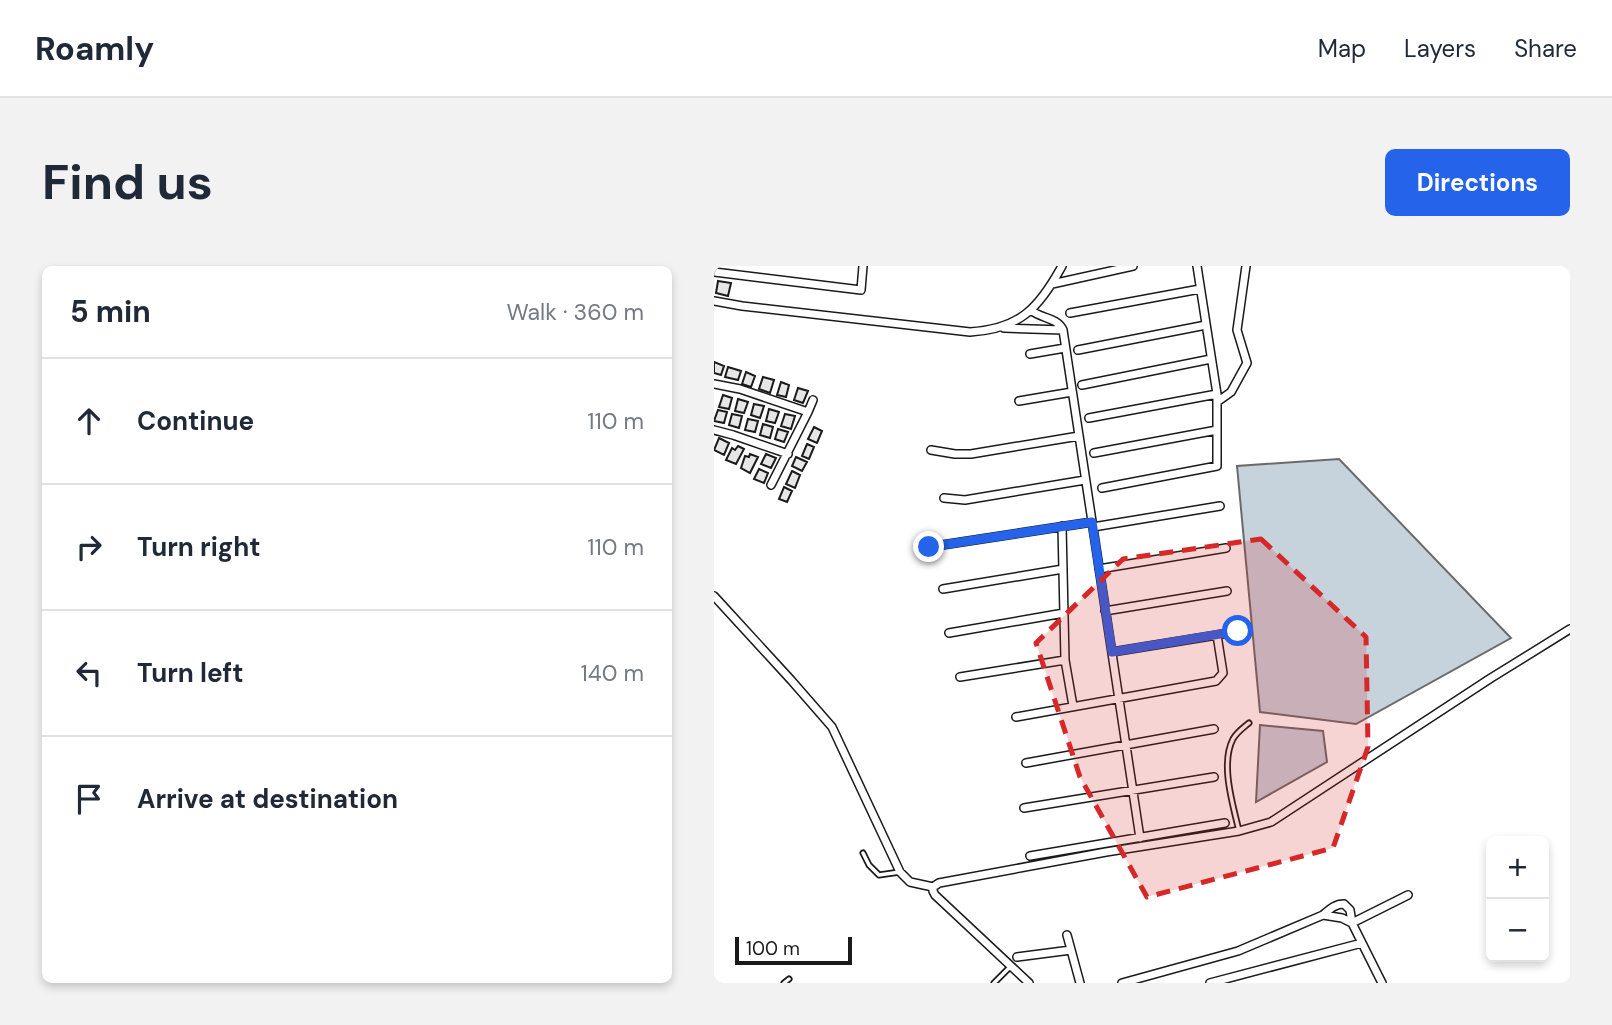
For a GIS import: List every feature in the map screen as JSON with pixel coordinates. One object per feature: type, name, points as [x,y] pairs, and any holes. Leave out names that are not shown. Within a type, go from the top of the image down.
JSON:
[{"type":"street","points":[[714,272],[734,270],[862,290],[863,266]]},
{"type":"street","points":[[1000,328],[1031,310],[1052,284],[1062,266]]},
{"type":"street","points":[[1052,284],[1133,266]]},
{"type":"street","points":[[1102,488],[1217,466],[1217,398],[1197,266]]},
{"type":"street","points":[[1088,418],[1217,398],[1231,392],[1247,363],[1237,330],[1246,266]]},
{"type":"street","points":[[1070,313],[1200,289]]},
{"type":"street","points":[[714,301],[970,332],[1000,328],[1062,330]]},
{"type":"street","points":[[1031,310],[1041,317],[1055,321],[1062,330],[1140,838]]},
{"type":"street","points":[[1078,350],[1206,325]]},
{"type":"street","points":[[1030,354],[1065,348]]},
{"type":"street","points":[[1082,385],[1211,359]]},
{"type":"street","points":[[714,384],[808,412]]},
{"type":"street","points":[[1019,401],[1072,392]]},
{"type":"street","points":[[771,485],[813,400]]},
{"type":"street","points":[[714,430],[788,454]]},
{"type":"street","points":[[1094,453],[1217,430]]},
{"type":"street","points":[[931,450],[971,454],[1079,436]]},
{"type":"street","points":[[944,498],[965,500],[1085,480]]},
{"type":"street","points":[[929,547],[1062,526],[1220,506]]},
{"type":"street","points":[[1062,526],[1065,660],[1073,706]]},
{"type":"street","points":[[1099,569],[1226,548]]},
{"type":"street","points":[[943,589],[1063,569]]},
{"type":"street","points":[[1105,611],[1227,591]]},
{"type":"street","points":[[714,596],[832,727],[898,873],[910,882],[933,887],[939,883],[1239,831],[1271,822],[1570,629]]},
{"type":"street","points":[[948,633],[1064,613]]},
{"type":"street","points":[[1112,652],[1238,631]]},
{"type":"street","points":[[1016,717],[1216,681],[1223,673],[1217,635]]},
{"type":"street","points":[[960,677],[1065,660]]},
{"type":"street","points":[[1026,763],[1214,729]]},
{"type":"street","points":[[1024,808],[1214,777]]},
{"type":"street","points":[[1030,856],[1225,823]]},
{"type":"street","points":[[933,887],[935,895],[1029,983]]},
{"type":"street","points":[[1352,923],[1408,895]]},
{"type":"street","points":[[1122,983],[1238,951],[1343,904],[1350,910],[1352,923],[1382,983]]},
{"type":"street","points":[[1323,915],[1342,918],[1352,923]]},
{"type":"street","points":[[1067,935],[1080,983]]},
{"type":"street","points":[[1210,983],[1362,943]]},
{"type":"street","points":[[1017,957],[1071,950]]},
{"type":"lane","points":[[1239,831],[1228,777],[1229,751],[1237,733],[1249,723]]},
{"type":"lane","points":[[863,853],[873,871],[879,875],[898,873]]},
{"type":"lane","points":[[995,982],[1011,966]]},
{"type":"lane","points":[[784,983],[789,979]]},
{"type":"highlighted area","points":[[1261,539],[1366,637],[1368,747],[1333,848],[1147,897],[1080,777],[1036,643],[1123,559]]},
{"type":"shaded area","points":[[1339,459],[1511,638],[1356,724],[1260,712],[1237,466]]},
{"type":"shaded area","points":[[1260,725],[1323,731],[1327,762],[1256,802]]},
{"type":"building","points":[[718,281],[731,283],[728,296],[716,293]]},
{"type":"building","points":[[714,362],[724,366],[721,375],[714,373]]},
{"type":"building","points":[[728,367],[741,371],[738,380],[725,377]]},
{"type":"building","points":[[746,372],[755,376],[751,387],[742,384]]},
{"type":"building","points":[[763,377],[774,380],[770,393],[759,389]]},
{"type":"building","points":[[781,382],[789,385],[786,397],[777,395]]},
{"type":"building","points":[[798,388],[808,391],[803,403],[794,400]]},
{"type":"building","points":[[723,395],[732,398],[729,409],[719,407]]},
{"type":"building","points":[[738,399],[748,402],[744,413],[735,411]]},
{"type":"building","points":[[754,404],[764,406],[760,418],[751,415]]},
{"type":"building","points":[[769,409],[779,412],[775,423],[766,421]]},
{"type":"building","points":[[718,410],[727,412],[724,423],[714,421]]},
{"type":"building","points":[[732,414],[742,416],[739,428],[729,425]]},
{"type":"building","points":[[785,414],[795,416],[791,429],[781,426]]},
{"type":"building","points":[[748,419],[758,421],[755,432],[745,430]]},
{"type":"building","points":[[763,424],[773,427],[770,438],[760,435]]},
{"type":"building","points":[[814,427],[822,431],[817,443],[808,439]]},
{"type":"building","points":[[778,429],[788,432],[784,442],[775,439]]},
{"type":"building","points":[[719,438],[729,443],[724,455],[714,450]]},
{"type":"building","points":[[807,444],[814,447],[809,459],[802,456]]},
{"type":"building","points":[[738,446],[744,449],[736,464],[726,460],[732,448],[735,450]]},
{"type":"building","points":[[750,454],[758,457],[750,473],[741,468],[745,456],[749,457]]},
{"type":"building","points":[[766,454],[776,458],[771,468],[761,464]]},
{"type":"building","points":[[796,457],[807,462],[802,471],[792,466]]},
{"type":"building","points":[[759,469],[768,473],[764,483],[754,479]]},
{"type":"building","points":[[792,471],[800,475],[795,488],[786,484]]},
{"type":"building","points":[[784,487],[792,491],[787,502],[779,499]]},
{"type":"route","points":[[929,547],[1092,522],[1112,652],[1238,631]]}]
